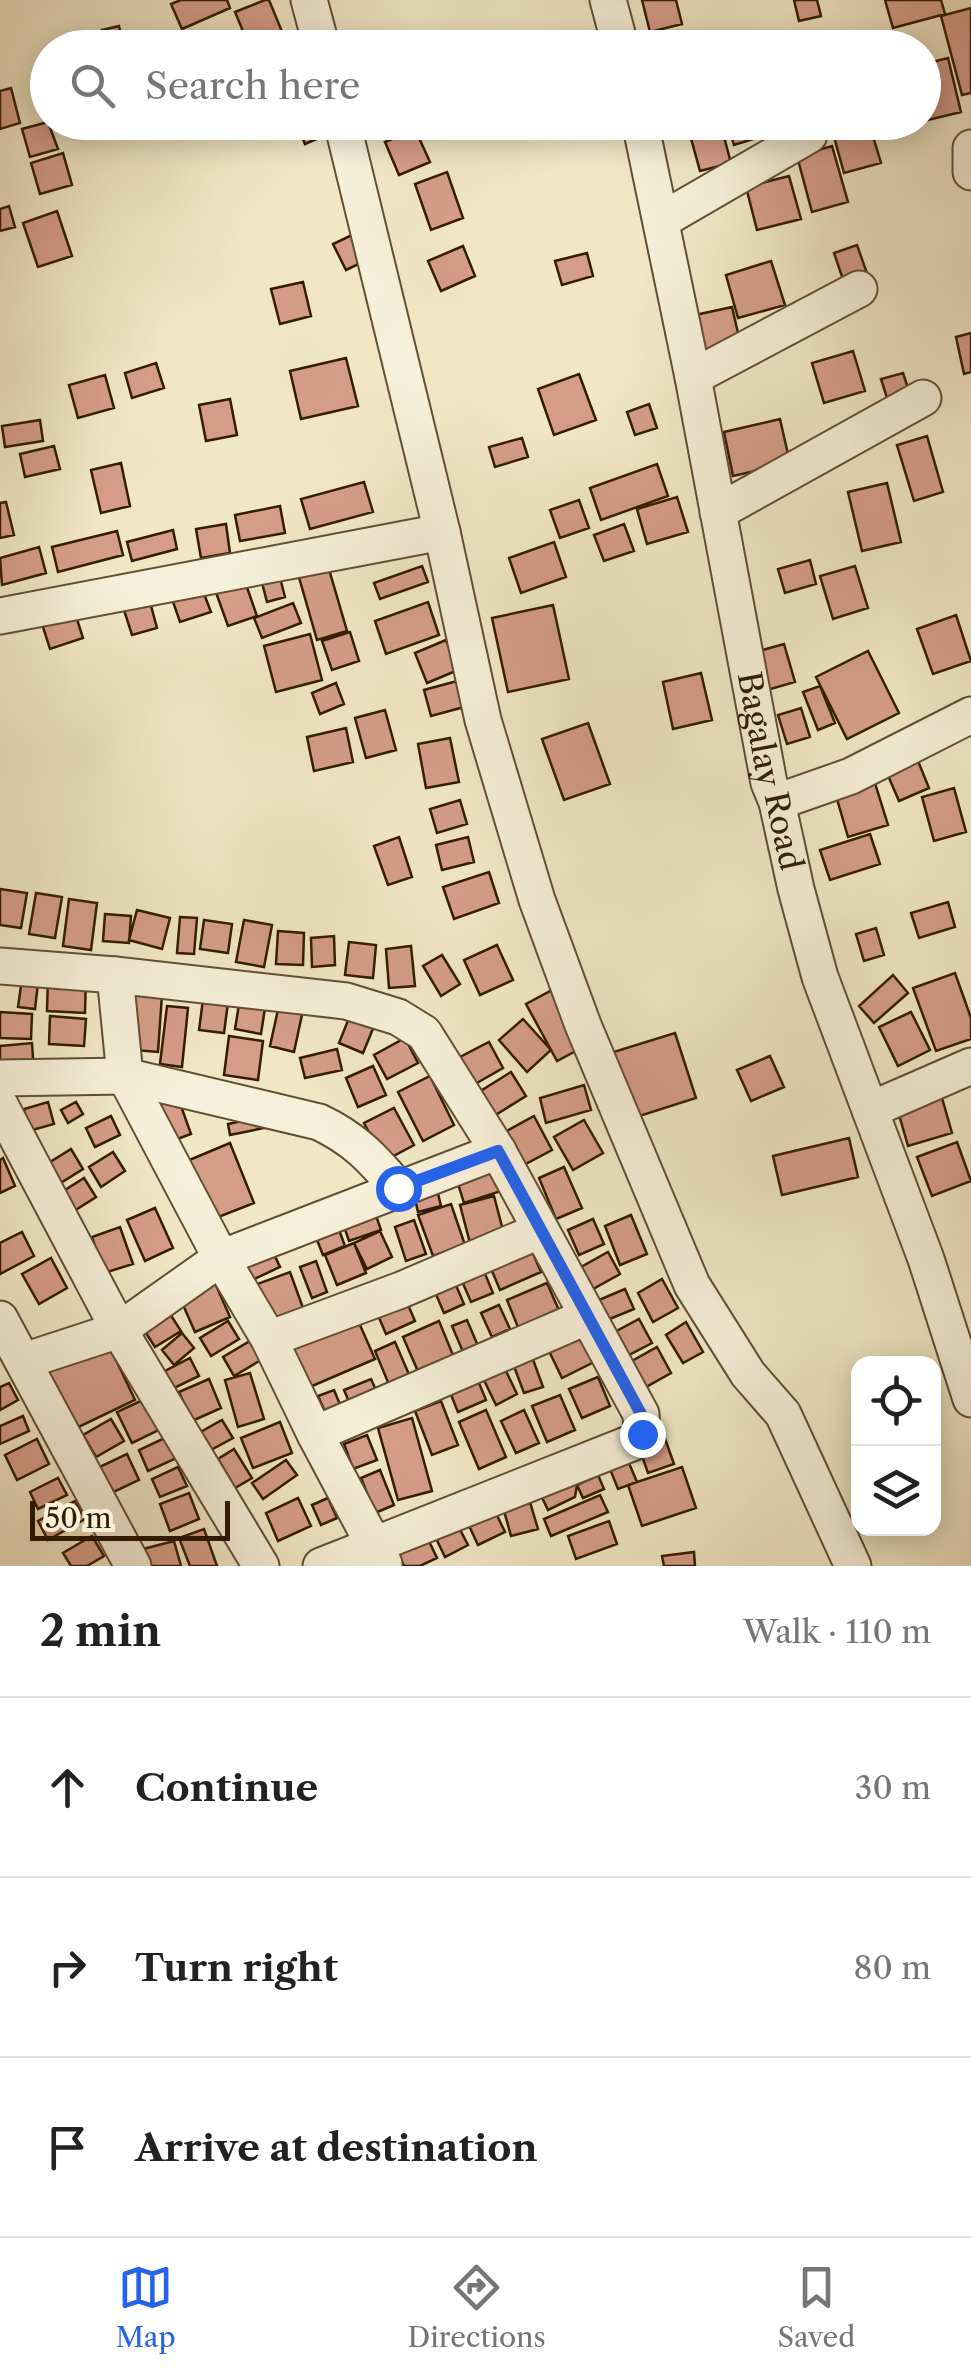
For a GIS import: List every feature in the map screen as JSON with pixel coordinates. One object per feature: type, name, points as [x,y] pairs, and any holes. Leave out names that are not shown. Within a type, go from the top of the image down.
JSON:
[{"type":"street","points":[[309,0],[317,30]]},
{"type":"street","points":[[608,0],[616,30]]},
{"type":"street","points":[[346,140],[484,720],[537,900],[583,1025],[692,1286],[748,1374],[783,1414],[853,1566]]},
{"type":"street","name":"Bagalay Road","points":[[644,140],[770,783],[796,889],[820,977],[926,1259],[971,1400]]},
{"type":"street","points":[[662,220],[802,140]]},
{"type":"street","points":[[971,148],[971,172]]},
{"type":"street","points":[[693,376],[859,288]]},
{"type":"street","points":[[718,512],[922,398]]},
{"type":"street","points":[[0,616],[442,532]]},
{"type":"street","points":[[777,802],[851,776],[971,715]]},
{"type":"street","points":[[0,966],[346,1001],[398,1017],[424,1033],[498,1151],[641,1414],[642,1434],[634,1442],[380,1556],[321,1566]]},
{"type":"street","points":[[114,975],[125,1076],[221,1258],[269,1339],[314,1434],[380,1556]]},
{"type":"street","points":[[870,1110],[971,1066]]},
{"type":"street","points":[[0,1078],[125,1076],[319,1122],[348,1136],[398,1188]]},
{"type":"street","points":[[0,1105],[118,1330],[262,1566]]},
{"type":"street","points":[[24,1362],[118,1330],[221,1258],[498,1151]]},
{"type":"street","points":[[269,1339],[402,1290],[540,1232]]},
{"type":"street","points":[[314,1434],[586,1316]]},
{"type":"street","points":[[0,1320],[133,1566]]},
{"type":"building","points":[[181,0],[227,0],[230,8],[182,29],[171,4]]},
{"type":"building","points":[[269,0],[281,30],[242,30],[235,12]]},
{"type":"building","points":[[642,0],[676,0],[682,24],[650,30]]},
{"type":"building","points":[[794,0],[817,0],[821,16],[799,21]]},
{"type":"building","points":[[885,0],[941,0],[945,14],[893,28]]},
{"type":"building","points":[[971,8],[971,93],[962,95],[941,16]]},
{"type":"building","points":[[948,58],[961,112],[941,117],[941,60]]},
{"type":"building","points":[[11,88],[20,123],[0,129],[0,91]]},
{"type":"building","points":[[30,127],[30,140],[55,140],[58,149],[30,157],[22,129]]},
{"type":"building","points":[[420,140],[430,162],[399,175],[385,142]]},
{"type":"building","points":[[691,140],[725,140],[731,163],[700,171]]},
{"type":"building","points":[[835,140],[874,140],[881,163],[844,173]]},
{"type":"building","points":[[832,146],[848,202],[812,212],[797,156]]},
{"type":"building","points":[[63,153],[72,185],[40,194],[31,163]]},
{"type":"building","points":[[447,172],[463,218],[431,230],[415,184]]},
{"type":"building","points":[[789,176],[801,219],[757,230],[746,187]]},
{"type":"building","points":[[9,206],[15,227],[0,231],[0,209]]},
{"type":"building","points":[[57,211],[72,256],[38,267],[23,223]]},
{"type":"building","points":[[352,235],[365,261],[346,270],[333,244]]},
{"type":"building","points":[[857,245],[869,279],[846,288],[834,253]]},
{"type":"building","points":[[463,246],[475,276],[441,291],[428,261]]},
{"type":"building","points":[[587,253],[593,276],[562,285],[555,261]]},
{"type":"building","points":[[771,261],[785,305],[738,318],[726,275]]},
{"type":"building","points":[[303,282],[311,316],[280,324],[271,289]]},
{"type":"building","points":[[732,307],[741,346],[695,357],[686,317]]},
{"type":"building","points":[[971,333],[971,372],[964,374],[956,337]]},
{"type":"building","points":[[853,351],[865,391],[824,403],[812,363]]},
{"type":"building","points":[[346,358],[358,406],[301,419],[290,371]]},
{"type":"building","points":[[156,363],[164,388],[132,398],[125,373]]},
{"type":"building","points":[[903,373],[909,391],[887,398],[881,379]]},
{"type":"building","points":[[579,374],[596,420],[554,435],[538,389]]},
{"type":"building","points":[[105,375],[114,408],[78,418],[69,385]]},
{"type":"building","points":[[230,399],[237,435],[206,441],[199,405]]},
{"type":"building","points":[[649,404],[657,428],[635,435],[627,412]]},
{"type":"building","points":[[780,419],[790,463],[733,476],[724,432]]},
{"type":"building","points":[[40,420],[43,441],[5,447],[2,426]]},
{"type":"building","points":[[927,436],[943,492],[914,501],[897,445]]},
{"type":"building","points":[[522,438],[528,457],[495,467],[489,447]]},
{"type":"building","points":[[54,446],[60,469],[25,477],[20,454]]},
{"type":"building","points":[[121,463],[130,506],[101,513],[91,470]]},
{"type":"building","points":[[657,464],[668,496],[601,520],[590,488]]},
{"type":"building","points":[[364,482],[373,512],[310,529],[301,499]]},
{"type":"building","points":[[887,483],[901,542],[862,551],[848,492]]},
{"type":"building","points":[[677,497],[688,532],[647,544],[637,509]]},
{"type":"building","points":[[579,500],[589,528],[560,538],[550,510]]},
{"type":"building","points":[[6,502],[14,535],[0,538],[0,503]]},
{"type":"building","points":[[280,506],[285,533],[240,541],[235,515]]},
{"type":"building","points":[[226,524],[230,553],[201,558],[196,529]]},
{"type":"building","points":[[624,524],[634,551],[604,561],[594,535]]},
{"type":"building","points":[[173,530],[177,549],[132,561],[127,542]]},
{"type":"building","points":[[117,531],[123,555],[58,572],[52,547]]},
{"type":"building","points":[[554,542],[566,577],[521,593],[509,558]]},
{"type":"building","points":[[39,547],[46,573],[2,585],[0,558]]},
{"type":"building","points":[[326,559],[347,631],[317,640],[296,567]]},
{"type":"building","points":[[810,560],[816,584],[785,593],[778,569]]},
{"type":"building","points":[[422,566],[428,582],[380,599],[374,583]]},
{"type":"building","points":[[855,566],[868,608],[833,619],[820,576]]},
{"type":"building","points":[[278,570],[285,597],[267,602],[260,575]]},
{"type":"building","points":[[243,576],[257,616],[228,626],[214,587]]},
{"type":"building","points":[[201,586],[211,612],[180,622],[171,596]]},
{"type":"building","points":[[150,602],[157,628],[132,635],[124,610]]},
{"type":"building","points":[[428,602],[439,635],[386,654],[375,621]]},
{"type":"building","points":[[293,603],[301,623],[262,638],[254,618]]},
{"type":"building","points":[[553,605],[569,679],[508,692],[492,618]]},
{"type":"building","points":[[75,613],[83,638],[50,649],[42,624]]},
{"type":"building","points":[[956,615],[971,661],[933,674],[917,629]]},
{"type":"building","points":[[350,632],[359,661],[332,670],[322,641]]},
{"type":"building","points":[[310,634],[322,680],[276,692],[264,646]]},
{"type":"building","points":[[446,640],[458,670],[427,683],[415,653]]},
{"type":"building","points":[[784,644],[795,682],[760,692],[748,654]]},
{"type":"building","points":[[868,651],[899,713],[847,739],[816,677]]},
{"type":"building","points":[[701,673],[712,720],[673,729],[663,682]]},
{"type":"building","points":[[457,681],[464,707],[431,716],[424,690]]},
{"type":"building","points":[[336,683],[344,704],[320,714],[312,693]]},
{"type":"building","points":[[820,686],[835,723],[818,730],[803,692]]},
{"type":"building","points":[[801,708],[810,737],[787,744],[778,715]]},
{"type":"building","points":[[385,710],[396,750],[366,758],[355,718]]},
{"type":"building","points":[[588,723],[610,784],[564,800],[542,739]]},
{"type":"building","points":[[346,728],[353,762],[314,771],[307,737]]},
{"type":"building","points":[[450,738],[459,782],[426,788],[418,744]]},
{"type":"building","points":[[914,751],[929,788],[899,801],[883,764]]},
{"type":"building","points":[[874,780],[888,825],[848,837],[835,792]]},
{"type":"building","points":[[954,788],[966,832],[934,841],[922,797]]},
{"type":"building","points":[[460,800],[467,824],[437,833],[430,809]]},
{"type":"building","points":[[870,834],[880,864],[830,880],[820,850]]},
{"type":"building","points":[[399,837],[412,877],[388,885],[374,846]]},
{"type":"building","points":[[468,837],[474,862],[442,870],[436,845]]},
{"type":"building","points":[[489,872],[499,903],[454,919],[443,887]]},
{"type":"building","points":[[0,889],[27,893],[21,928],[0,925]]},
{"type":"building","points":[[36,893],[62,897],[55,938],[29,934]]},
{"type":"building","points":[[69,899],[97,903],[91,950],[63,946]]},
{"type":"building","points":[[948,902],[955,927],[919,938],[911,913]]},
{"type":"building","points":[[137,910],[170,918],[162,949],[129,940]]},
{"type":"building","points":[[105,914],[131,916],[129,943],[103,941]]},
{"type":"building","points":[[180,917],[197,918],[194,954],[177,953]]},
{"type":"building","points":[[204,920],[232,924],[228,953],[200,949]]},
{"type":"building","points":[[244,920],[272,925],[264,967],[236,962]]},
{"type":"building","points":[[876,928],[884,955],[864,961],[856,934]]},
{"type":"building","points":[[278,931],[304,933],[303,965],[276,964]]},
{"type":"building","points":[[334,936],[335,965],[312,967],[311,938]]},
{"type":"building","points":[[349,942],[376,945],[373,978],[345,975]]},
{"type":"building","points":[[497,945],[513,980],[480,995],[464,960]]},
{"type":"building","points":[[411,946],[415,986],[389,988],[386,949]]},
{"type":"building","points":[[442,955],[460,984],[441,996],[423,966]]},
{"type":"building","points":[[23,972],[39,974],[35,1009],[18,1007]]},
{"type":"building","points":[[955,973],[971,1018],[971,1039],[936,1051],[913,988]]},
{"type":"building","points":[[48,975],[86,976],[85,1013],[47,1011]]},
{"type":"building","points":[[893,975],[908,993],[874,1023],[859,1006]]},
{"type":"building","points":[[554,989],[585,1046],[557,1061],[526,1004]]},
{"type":"building","points":[[127,992],[162,995],[158,1052],[123,1049]]},
{"type":"building","points":[[204,992],[229,995],[224,1033],[199,1030]]},
{"type":"building","points":[[241,992],[267,995],[261,1034],[235,1029]]},
{"type":"building","points":[[279,1005],[303,1010],[294,1052],[270,1046]]},
{"type":"building","points":[[167,1006],[188,1008],[182,1067],[160,1064]]},
{"type":"building","points":[[353,1008],[377,1019],[363,1053],[339,1043]]},
{"type":"building","points":[[0,1012],[32,1014],[31,1039],[0,1038]]},
{"type":"building","points":[[911,1012],[930,1050],[898,1066],[879,1027]]},
{"type":"building","points":[[50,1016],[86,1019],[84,1046],[49,1044]]},
{"type":"building","points":[[523,1019],[551,1050],[527,1072],[499,1040]]},
{"type":"building","points":[[675,1033],[696,1098],[627,1120],[607,1054]]},
{"type":"building","points":[[229,1036],[263,1041],[258,1080],[224,1075]]},
{"type":"building","points":[[405,1038],[418,1063],[387,1079],[374,1055]]},
{"type":"building","points":[[489,1042],[503,1068],[475,1084],[460,1057]]},
{"type":"building","points":[[32,1043],[34,1074],[0,1076],[0,1046]]},
{"type":"building","points":[[337,1049],[342,1070],[305,1078],[300,1058]]},
{"type":"building","points":[[770,1056],[784,1087],[751,1101],[737,1070]]},
{"type":"building","points":[[373,1066],[386,1095],[358,1107],[346,1078]]},
{"type":"building","points":[[511,1072],[526,1096],[494,1116],[479,1092]]},
{"type":"building","points":[[430,1076],[454,1125],[423,1141],[398,1092]]},
{"type":"building","points":[[584,1085],[591,1110],[546,1123],[540,1098]]},
{"type":"building","points":[[176,1092],[191,1134],[164,1144],[148,1103]]},
{"type":"building","points":[[942,1098],[952,1133],[908,1146],[898,1111]]},
{"type":"building","points":[[48,1102],[54,1124],[29,1131],[24,1109]]},
{"type":"building","points":[[76,1102],[83,1114],[68,1123],[61,1110]]},
{"type":"building","points":[[394,1108],[414,1145],[384,1161],[364,1123]]},
{"type":"building","points":[[272,1115],[274,1126],[230,1135],[228,1124]]},
{"type":"building","points":[[111,1116],[120,1135],[95,1147],[86,1128]]},
{"type":"building","points":[[534,1116],[552,1150],[520,1167],[503,1133]]},
{"type":"building","points":[[584,1120],[603,1153],[573,1170],[554,1137]]},
{"type":"building","points":[[849,1138],[858,1177],[782,1195],[773,1156]]},
{"type":"building","points":[[957,1142],[971,1181],[932,1196],[917,1157]]},
{"type":"building","points":[[230,1143],[254,1203],[211,1220],[187,1161]]},
{"type":"building","points":[[71,1149],[83,1169],[59,1184],[47,1164]]},
{"type":"building","points":[[113,1152],[125,1171],[101,1187],[89,1167]]},
{"type":"building","points":[[489,1156],[501,1191],[464,1203],[453,1168]]},
{"type":"building","points":[[3,1158],[15,1186],[0,1193],[0,1160]]},
{"type":"building","points":[[564,1167],[582,1208],[556,1219],[539,1178]]},
{"type":"building","points":[[84,1178],[96,1197],[74,1211],[62,1192]]},
{"type":"building","points":[[435,1181],[441,1206],[418,1212],[412,1187]]},
{"type":"building","points":[[494,1196],[504,1234],[470,1243],[460,1205]]},
{"type":"building","points":[[371,1201],[381,1230],[349,1241],[339,1212]]},
{"type":"building","points":[[451,1204],[465,1245],[433,1256],[418,1215]]},
{"type":"building","points":[[155,1208],[173,1248],[145,1261],[127,1220]]},
{"type":"building","points":[[631,1215],[647,1254],[620,1265],[605,1226]]},
{"type":"building","points":[[334,1216],[345,1246],[323,1255],[311,1225]]},
{"type":"building","points":[[593,1219],[604,1244],[579,1255],[568,1230]]},
{"type":"building","points":[[414,1220],[426,1254],[406,1261],[395,1227]]},
{"type":"building","points":[[120,1227],[133,1264],[104,1273],[92,1237]]},
{"type":"building","points":[[380,1231],[392,1257],[367,1269],[354,1243]]},
{"type":"building","points":[[22,1232],[34,1256],[0,1274],[0,1243]]},
{"type":"building","points":[[528,1242],[541,1272],[500,1290],[487,1259]]},
{"type":"building","points":[[354,1243],[366,1273],[337,1285],[325,1255]]},
{"type":"building","points":[[272,1250],[280,1267],[252,1280],[244,1263]]},
{"type":"building","points":[[608,1252],[620,1274],[593,1289],[581,1267]]},
{"type":"building","points":[[51,1258],[67,1288],[39,1304],[22,1274]]},
{"type":"building","points":[[316,1261],[327,1292],[312,1298],[300,1267]]},
{"type":"building","points":[[483,1269],[493,1293],[471,1302],[461,1279]]},
{"type":"building","points":[[290,1272],[303,1308],[265,1322],[252,1286]]},
{"type":"building","points":[[662,1279],[678,1308],[653,1322],[638,1293]]},
{"type":"building","points":[[215,1283],[230,1317],[195,1332],[180,1298]]},
{"type":"building","points":[[455,1283],[464,1304],[444,1313],[435,1292]]},
{"type":"building","points":[[547,1283],[561,1315],[520,1332],[507,1300]]},
{"type":"building","points":[[625,1289],[634,1309],[607,1320],[599,1300]]},
{"type":"building","points":[[406,1300],[415,1321],[386,1334],[377,1313]]},
{"type":"building","points":[[163,1303],[181,1331],[155,1347],[137,1319]]},
{"type":"building","points":[[499,1305],[510,1329],[492,1337],[481,1313]]},
{"type":"building","points":[[356,1316],[375,1359],[305,1389],[287,1346]]},
{"type":"building","points":[[639,1319],[652,1343],[623,1358],[611,1334]]},
{"type":"building","points":[[467,1320],[481,1353],[466,1359],[452,1326]]},
{"type":"building","points":[[228,1321],[239,1339],[211,1356],[200,1338]]},
{"type":"building","points":[[439,1321],[455,1360],[420,1376],[403,1337]]},
{"type":"building","points":[[686,1322],[703,1352],[683,1363],[666,1335]]},
{"type":"building","points":[[182,1333],[194,1348],[174,1365],[162,1350]]},
{"type":"building","points":[[580,1336],[594,1362],[562,1378],[549,1351]]},
{"type":"building","points":[[250,1341],[261,1360],[234,1376],[223,1357]]},
{"type":"building","points":[[395,1342],[411,1379],[390,1387],[375,1351]]},
{"type":"building","points":[[108,1343],[135,1400],[68,1432],[40,1376]]},
{"type":"building","points":[[657,1347],[671,1373],[646,1387],[632,1361]]},
{"type":"building","points":[[531,1354],[543,1387],[524,1393],[512,1361]]},
{"type":"building","points":[[190,1358],[199,1376],[174,1388],[165,1371]]},
{"type":"building","points":[[504,1367],[517,1394],[496,1405],[483,1378]]},
{"type":"building","points":[[250,1373],[264,1419],[238,1427],[225,1380]]},
{"type":"building","points":[[598,1377],[610,1406],[582,1418],[569,1389]]},
{"type":"building","points":[[477,1378],[486,1400],[458,1412],[449,1390]]},
{"type":"building","points":[[209,1379],[221,1408],[192,1421],[179,1392]]},
{"type":"building","points":[[371,1379],[380,1399],[353,1411],[344,1390]]},
{"type":"building","points":[[9,1383],[18,1400],[0,1410],[0,1387]]},
{"type":"building","points":[[334,1390],[344,1414],[329,1421],[318,1396]]},
{"type":"building","points":[[560,1395],[575,1430],[547,1442],[532,1406]]},
{"type":"building","points":[[147,1398],[161,1429],[132,1443],[117,1412]]},
{"type":"building","points":[[441,1401],[458,1445],[432,1455],[415,1411]]},
{"type":"building","points":[[486,1410],[506,1457],[479,1469],[459,1422]]},
{"type":"building","points":[[524,1410],[539,1443],[516,1453],[501,1421]]},
{"type":"building","points":[[23,1416],[29,1431],[0,1444],[0,1426]]},
{"type":"building","points":[[412,1418],[432,1491],[398,1500],[378,1428]]},
{"type":"building","points":[[111,1419],[124,1441],[96,1457],[83,1435]]},
{"type":"building","points":[[222,1420],[233,1438],[207,1452],[197,1434]]},
{"type":"building","points":[[280,1422],[292,1453],[253,1468],[241,1438]]},
{"type":"building","points":[[663,1433],[674,1464],[648,1473],[637,1442]]},
{"type":"building","points":[[367,1435],[377,1460],[353,1469],[344,1444]]},
{"type":"building","points":[[169,1436],[179,1457],[148,1471],[139,1450]]},
{"type":"building","points":[[37,1439],[49,1464],[17,1480],[5,1455]]},
{"type":"building","points":[[234,1449],[252,1478],[235,1488],[218,1459]]},
{"type":"building","points":[[127,1454],[139,1480],[105,1496],[93,1470]]},
{"type":"building","points":[[626,1456],[637,1482],[618,1489],[608,1464]]},
{"type":"building","points":[[286,1460],[297,1475],[263,1499],[252,1483]]},
{"type":"building","points":[[178,1467],[187,1486],[160,1497],[152,1479]]},
{"type":"building","points":[[682,1467],[696,1508],[642,1526],[628,1485]]},
{"type":"building","points":[[380,1470],[394,1505],[375,1513],[361,1478]]},
{"type":"building","points":[[562,1471],[577,1485],[575,1497],[548,1510],[536,1485]]},
{"type":"building","points":[[598,1475],[604,1489],[583,1498],[577,1485]]},
{"type":"building","points":[[58,1478],[67,1495],[38,1509],[30,1492]]},
{"type":"building","points":[[527,1492],[538,1529],[511,1536],[501,1500]]},
{"type":"building","points":[[189,1493],[199,1519],[170,1531],[160,1504]]},
{"type":"building","points":[[600,1495],[608,1512],[551,1536],[544,1519]]},
{"type":"building","points":[[298,1498],[311,1526],[278,1541],[266,1513]]},
{"type":"building","points":[[328,1498],[337,1518],[321,1525],[312,1505]]},
{"type":"building","points":[[75,1501],[85,1519],[48,1540],[38,1521]]},
{"type":"building","points":[[491,1503],[505,1532],[478,1545],[464,1515]]},
{"type":"building","points":[[454,1518],[468,1545],[445,1557],[432,1530]]},
{"type":"building","points":[[609,1521],[617,1544],[576,1559],[568,1536]]},
{"type":"building","points":[[204,1529],[217,1566],[190,1566],[179,1538]]},
{"type":"building","points":[[425,1533],[437,1558],[420,1566],[404,1566],[395,1546]]},
{"type":"building","points":[[92,1536],[104,1556],[87,1566],[71,1566],[63,1553]]},
{"type":"building","points":[[174,1541],[181,1566],[143,1566],[139,1550]]},
{"type":"building","points":[[694,1552],[695,1566],[664,1566],[662,1556]]},
{"type":"route","points":[[398,1188],[498,1151],[641,1414],[642,1434]]}]
